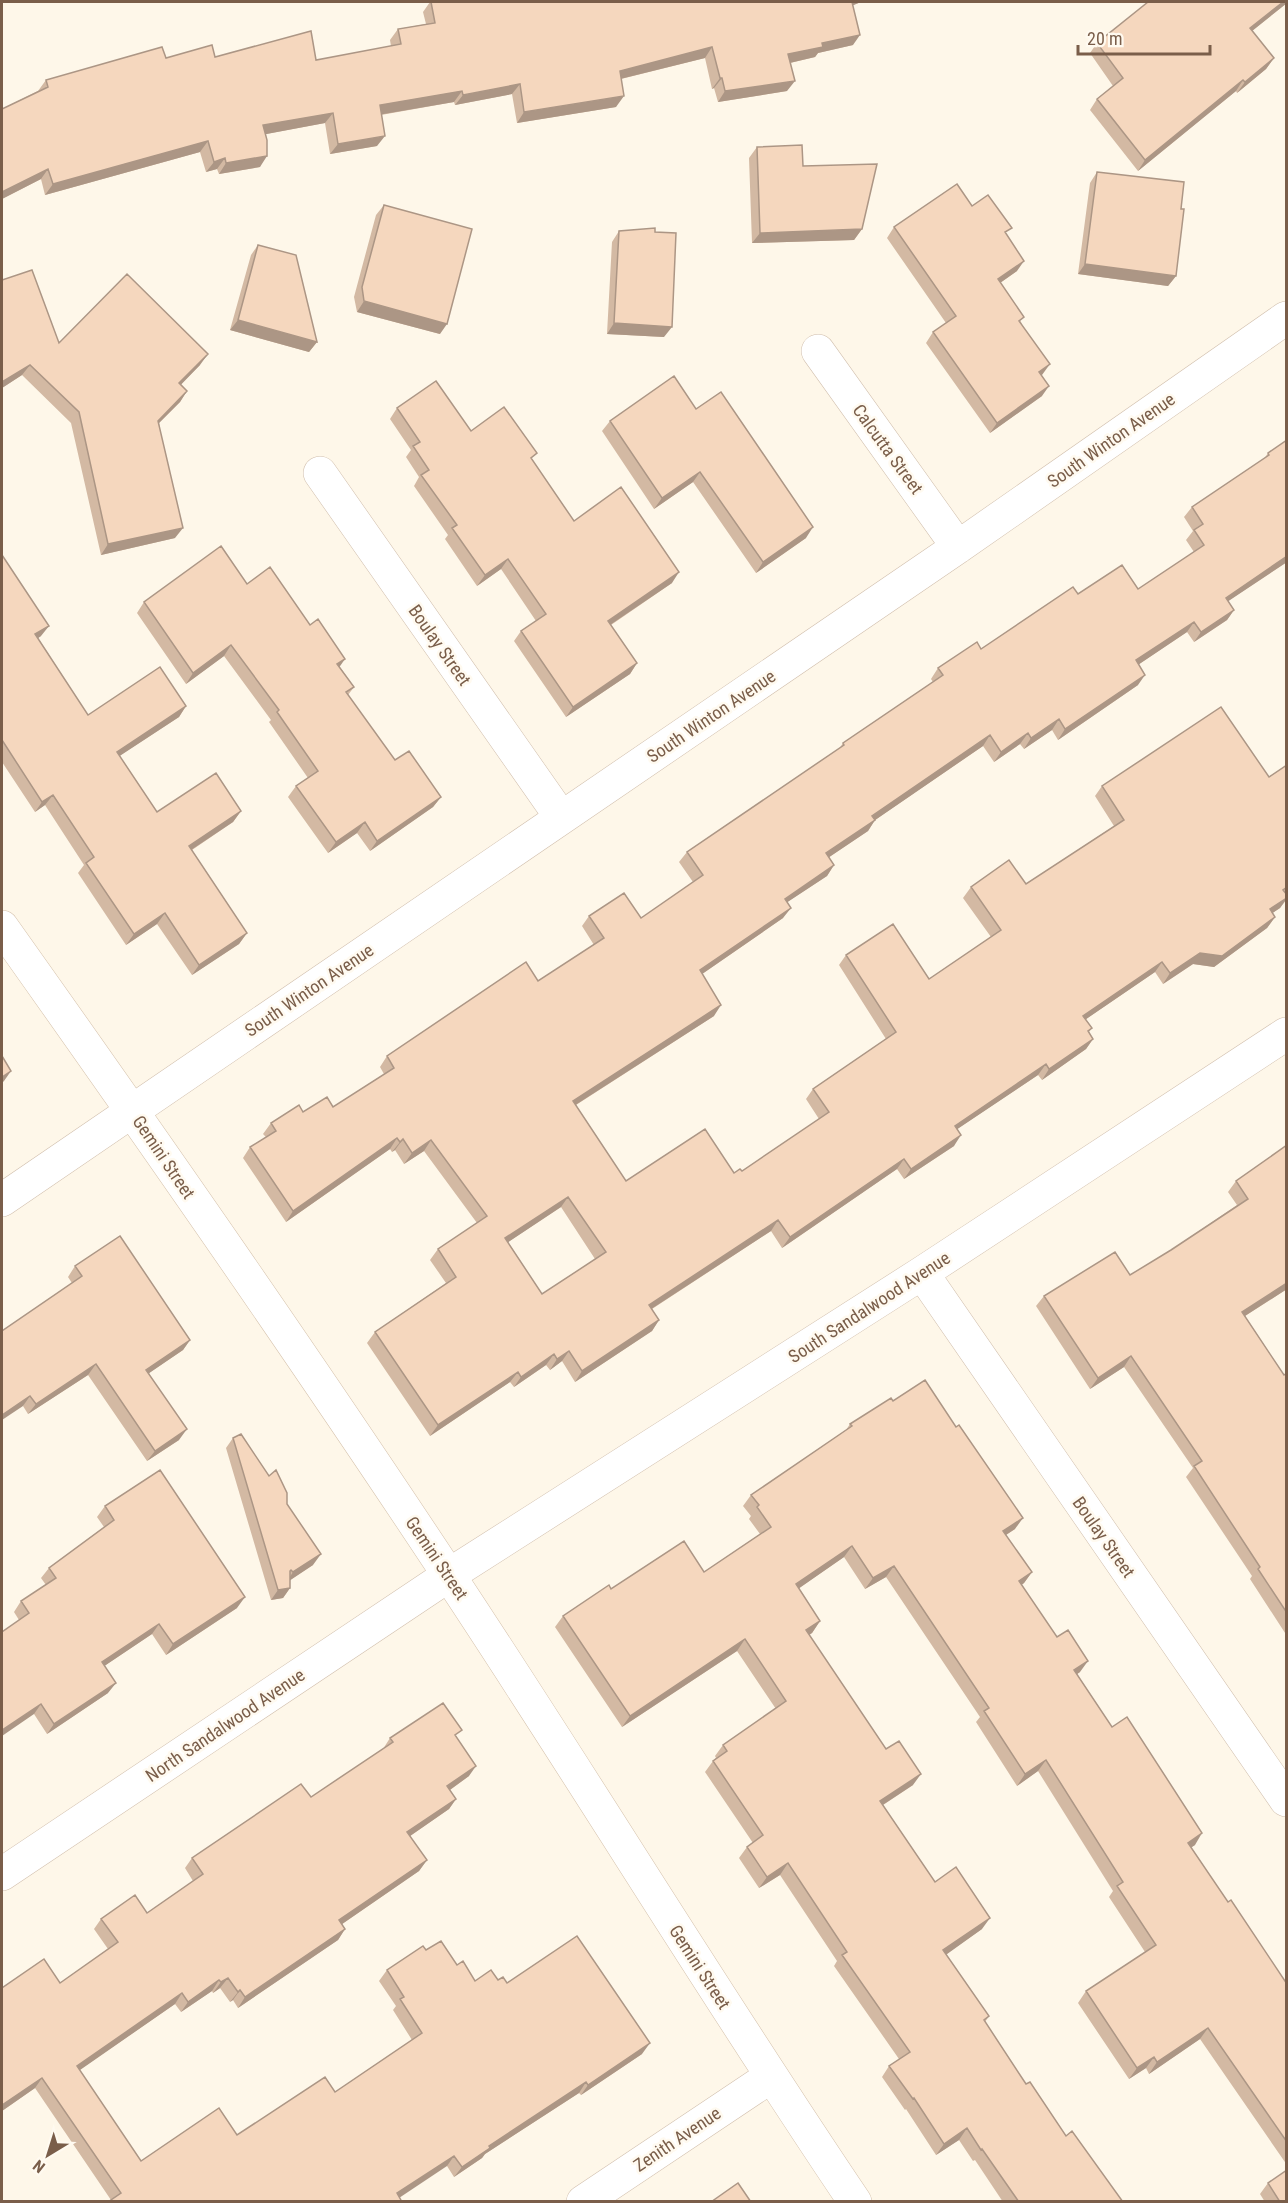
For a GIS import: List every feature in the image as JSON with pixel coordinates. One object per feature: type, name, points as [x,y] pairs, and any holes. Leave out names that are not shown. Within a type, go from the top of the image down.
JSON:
[{"type":"street","name":"South Winton Avenue","points":[[2,1200],[958,547],[1287,318]]},
{"type":"street","name":"Calcutta Street","points":[[818,351],[958,547]]},
{"type":"street","name":"Boulay Street","points":[[320,473],[561,818]]},
{"type":"street","name":"Gemini Street","points":[[2,927],[133,1111],[449,1575],[770,2077],[855,2202]]},
{"type":"street","name":"South Sandalwood Avenue","points":[[449,1575],[922,1274],[1287,1034]]},
{"type":"street","name":"Boulay Street","points":[[922,1274],[1287,1800]]},
{"type":"street","name":"North Sandalwood Avenue","points":[[2,1874],[449,1575]]},
{"type":"street","name":"Zenith Avenue","points":[[584,2202],[770,2077]]},
{"type":"building","points":[[431,2],[852,2],[860,35],[822,43],[823,47],[788,54],[795,81],[725,91],[712,47],[620,71],[624,96],[524,112],[520,84],[463,95],[462,91],[380,105],[385,136],[338,144],[333,113],[263,125],[267,140],[267,156],[226,163],[225,158],[214,162],[208,141],[53,184],[48,169],[2,192],[2,109],[48,87],[46,80],[162,47],[166,58],[212,45],[215,57],[311,31],[316,60],[401,44],[398,29],[435,23]]},
{"type":"building","points":[[1148,2],[1283,2],[1250,28],[1274,58],[1245,82],[1243,80],[1145,160],[1097,99],[1123,78],[1097,43]]},
{"type":"building","points":[[802,145],[803,166],[877,164],[862,229],[760,233],[757,147]]},
{"type":"building","points":[[1097,172],[1184,182],[1181,209],[1184,209],[1176,276],[1085,264]]},
{"type":"building","points":[[957,184],[972,206],[988,195],[1012,228],[1005,232],[1024,261],[998,279],[1024,317],[1019,321],[1050,364],[1039,372],[1049,386],[997,423],[933,332],[956,316],[894,227]]},
{"type":"building","points":[[384,205],[472,229],[447,324],[364,301],[362,287]]},
{"type":"building","points":[[655,228],[655,232],[676,233],[672,327],[614,323],[619,231]]},
{"type":"building","points":[[258,245],[296,255],[317,342],[238,320]]},
{"type":"building","points":[[32,270],[59,343],[127,274],[208,354],[179,383],[187,391],[158,421],[183,528],[108,544],[79,412],[30,365],[2,382],[2,280]]},
{"type":"building","points":[[674,376],[696,409],[721,392],[813,527],[763,562],[700,472],[662,498],[610,421]]},
{"type":"building","points":[[436,381],[471,431],[504,407],[537,453],[531,458],[574,521],[621,487],[679,572],[608,621],[637,663],[573,707],[521,631],[546,614],[508,559],[485,575],[452,528],[457,525],[421,475],[429,470],[413,446],[420,442],[397,408]]},
{"type":"building","points":[[1287,440],[1287,556],[1226,598],[1234,610],[1201,632],[1194,622],[1136,660],[1145,675],[1065,729],[1059,719],[1031,738],[1028,733],[1001,752],[990,735],[872,816],[875,820],[826,853],[834,865],[785,899],[791,908],[700,970],[721,1005],[573,1101],[626,1181],[705,1129],[734,1173],[740,1169],[742,1171],[829,1112],[813,1089],[896,1032],[846,955],[893,924],[929,979],[1001,930],[971,887],[1009,860],[1026,884],[1124,820],[1102,786],[1221,707],[1269,777],[1287,765],[1287,887],[1283,890],[1287,898],[1270,909],[1275,917],[1222,956],[1200,953],[1170,973],[1162,962],[1083,1016],[1092,1028],[1088,1031],[1093,1039],[1049,1069],[1046,1064],[955,1126],[961,1135],[911,1169],[904,1159],[790,1237],[778,1220],[649,1305],[659,1320],[582,1371],[569,1351],[557,1359],[554,1354],[521,1377],[518,1372],[438,1425],[375,1332],[456,1277],[438,1249],[487,1216],[431,1140],[412,1153],[403,1139],[400,1142],[397,1138],[293,1211],[250,1147],[276,1131],[271,1123],[299,1105],[303,1112],[327,1097],[333,1107],[394,1068],[387,1056],[526,962],[538,981],[604,938],[589,916],[624,893],[641,918],[703,875],[687,852],[943,675],[938,668],[977,642],[981,649],[1073,587],[1078,594],[1122,565],[1138,589],[1204,545],[1194,530],[1203,524],[1192,507],[1269,455],[1268,453]],"holes":[[[568,1197],[606,1252],[542,1294],[505,1238]]]},
{"type":"building","points":[[221,546],[247,584],[270,567],[310,625],[318,619],[345,659],[337,664],[354,687],[346,692],[395,760],[409,751],[441,797],[377,841],[365,822],[336,842],[296,786],[318,771],[277,712],[279,710],[231,645],[193,673],[144,602]]},
{"type":"building","points":[[2,555],[49,626],[35,634],[88,715],[160,667],[186,706],[117,752],[157,812],[216,773],[241,811],[189,846],[247,933],[199,965],[165,913],[134,934],[86,863],[94,857],[53,795],[42,802],[2,740]]},
{"type":"building","points":[[2,1056],[11,1071],[2,1077]]},
{"type":"building","points":[[1287,1145],[1287,1283],[1242,1312],[1284,1375],[1287,1373],[1287,1613],[1194,1466],[1202,1461],[1131,1356],[1098,1378],[1044,1296],[1115,1252],[1130,1275],[1171,1250],[1248,1199],[1236,1181]]},
{"type":"building","points":[[120,1236],[190,1340],[146,1370],[187,1429],[155,1451],[96,1364],[36,1404],[30,1396],[2,1415],[2,1331],[82,1276],[75,1266]]},
{"type":"building","points":[[925,1380],[956,1427],[959,1425],[1023,1518],[1003,1531],[1032,1572],[1019,1581],[1057,1637],[1068,1630],[1088,1661],[1074,1670],[1112,1727],[1127,1717],[1202,1833],[1188,1843],[1228,1902],[1231,1900],[1287,1984],[1287,2142],[1208,2028],[1157,2062],[1154,2057],[1137,2068],[1086,1991],[1156,1945],[1117,1886],[1123,1882],[1046,1760],[1025,1774],[984,1711],[989,1708],[894,1566],[873,1578],[852,1546],[796,1584],[820,1621],[806,1630],[886,1749],[899,1741],[921,1774],[880,1801],[935,1882],[956,1867],[990,1918],[943,1950],[989,2016],[984,2020],[1026,2084],[1030,2082],[1066,2136],[1072,2131],[1123,2202],[1019,2202],[967,2128],[944,2144],[914,2098],[889,2066],[910,2052],[842,1955],[847,1952],[788,1863],[767,1877],[747,1847],[763,1835],[713,1761],[727,1751],[723,1745],[786,1701],[745,1639],[630,1716],[563,1616],[609,1585],[611,1589],[684,1541],[704,1572],[771,1527],[751,1495],[852,1426],[850,1424],[891,1398],[893,1401]]},
{"type":"building","points":[[241,1434],[269,1476],[276,1470],[287,1493],[287,1504],[321,1554],[293,1572],[290,1571],[290,1588],[278,1590],[233,1438]]},
{"type":"building","points":[[160,1470],[245,1597],[173,1644],[159,1624],[102,1662],[116,1683],[54,1724],[41,1704],[2,1730],[2,1632],[29,1613],[21,1601],[56,1578],[49,1568],[114,1520],[105,1506]]},
{"type":"building","points":[[443,1703],[462,1730],[455,1735],[476,1766],[447,1786],[456,1799],[407,1832],[427,1860],[339,1920],[345,1929],[245,1997],[240,1990],[238,1992],[228,1978],[221,1982],[219,1980],[188,2002],[182,1993],[77,2066],[141,2161],[219,2108],[237,2135],[325,2077],[335,2092],[422,2033],[400,1999],[404,1997],[387,1970],[423,1946],[426,1950],[441,1941],[457,1965],[463,1961],[475,1981],[491,1970],[498,1980],[503,1977],[507,1983],[577,1936],[650,2043],[588,2085],[586,2082],[489,2146],[490,2148],[462,2167],[454,2156],[397,2193],[402,2202],[108,2202],[121,2193],[42,2078],[2,2105],[2,1988],[44,1959],[60,1983],[118,1942],[101,1919],[135,1895],[147,1913],[203,1874],[192,1858],[301,1784],[311,1797],[393,1742],[390,1738]]},
{"type":"building","points":[[1287,2170],[1287,2202],[1280,2202],[1268,2183]]},
{"type":"building","points":[[738,2183],[751,2202],[711,2202]]}]
